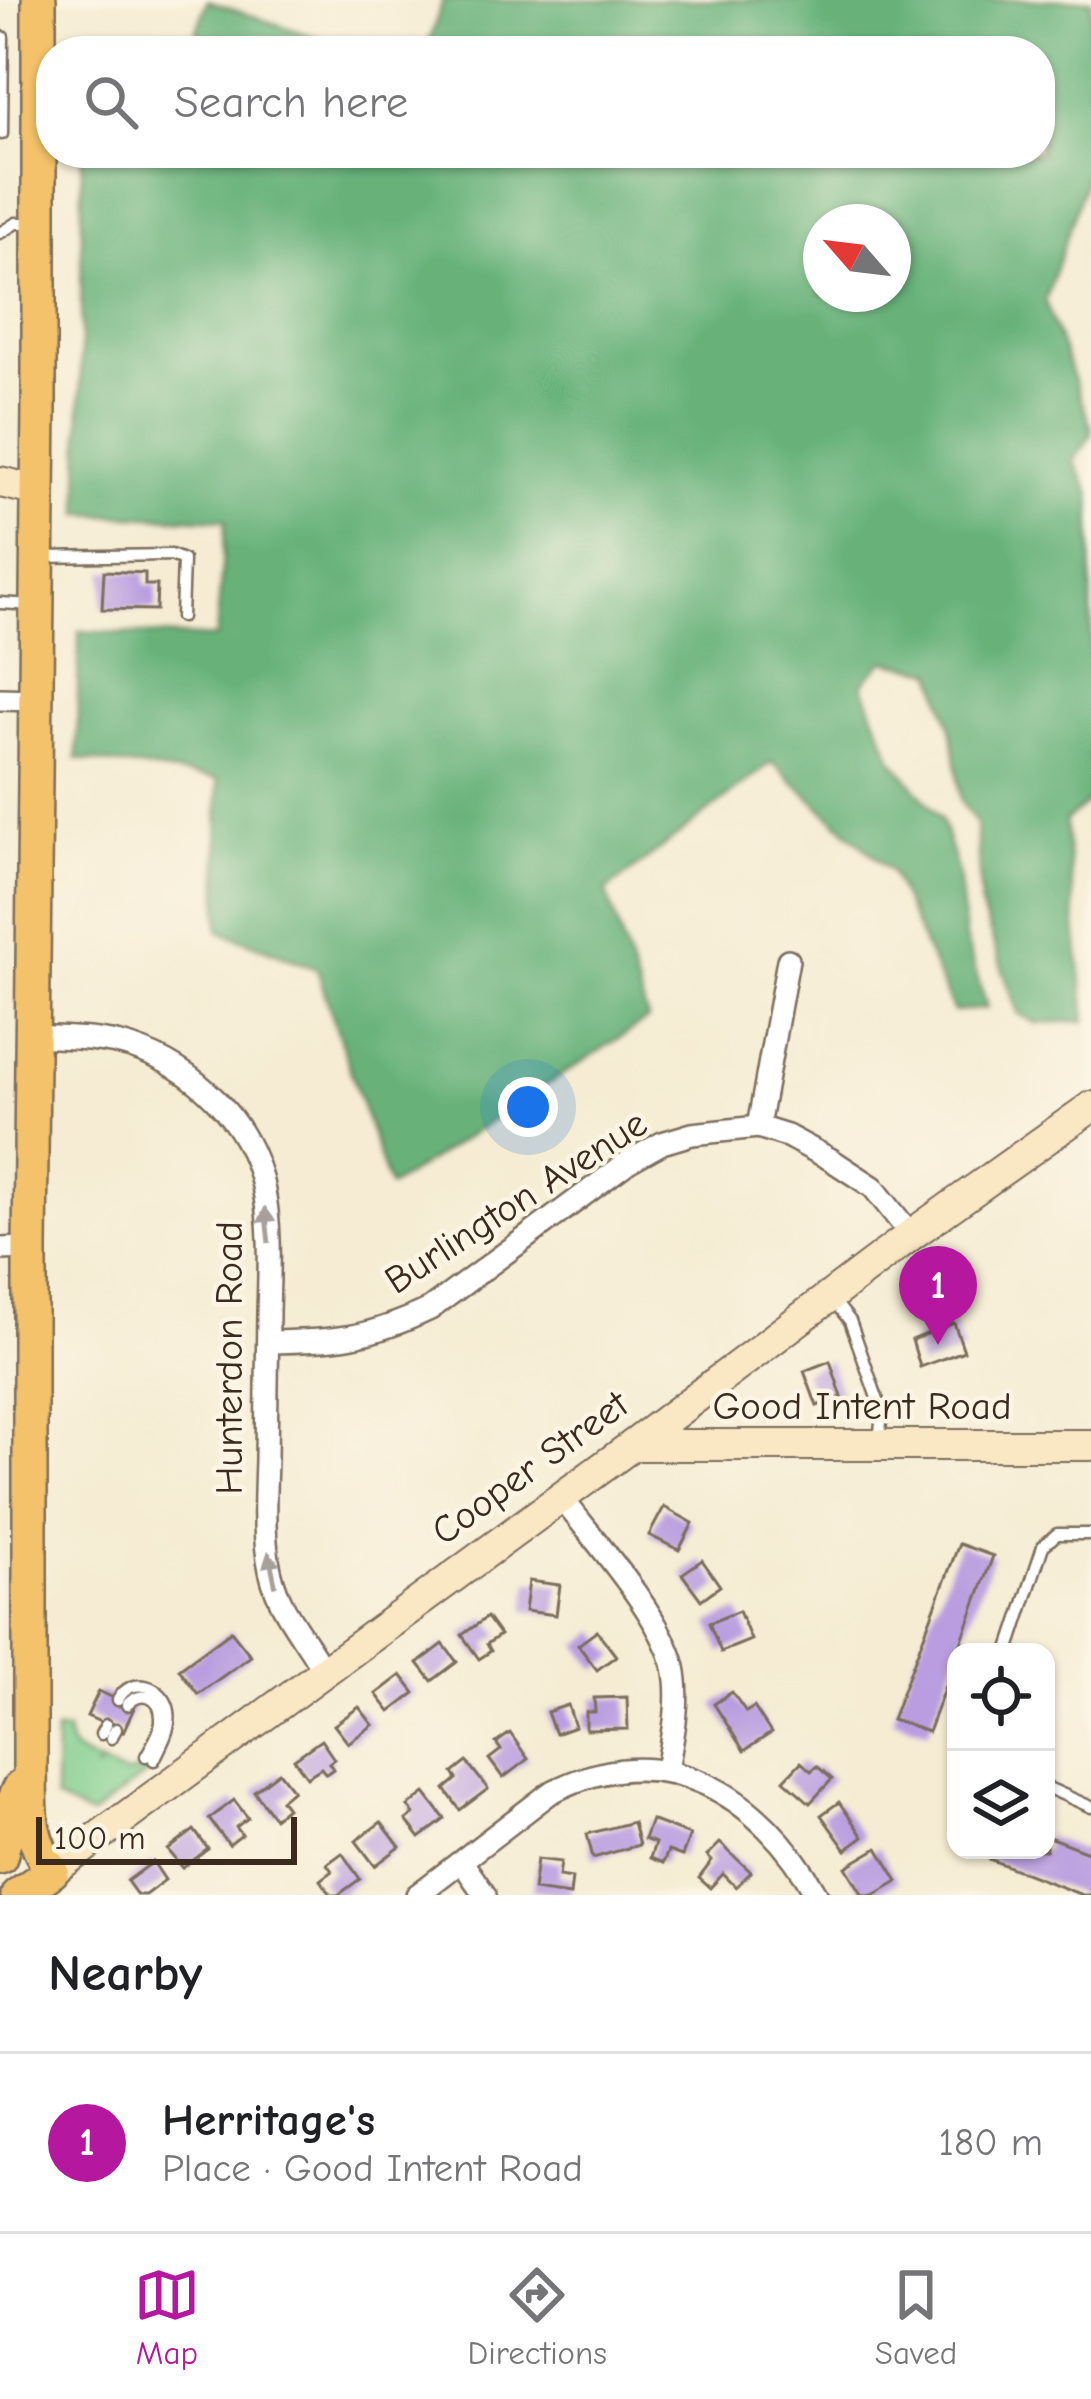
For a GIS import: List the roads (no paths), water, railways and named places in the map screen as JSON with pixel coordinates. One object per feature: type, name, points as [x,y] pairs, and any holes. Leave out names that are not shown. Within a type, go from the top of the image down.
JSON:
[{"type":"main road","points":[[39,0],[39,36]]},
{"type":"main road","points":[[40,168],[32,1036],[15,1249],[32,1832],[52,1871]]},
{"type":"main road","points":[[0,482],[39,491]]},
{"type":"main road","name":"Cooper Street","points":[[18,1895],[1091,1107]]},
{"type":"main road","name":"Good Intent Road","points":[[633,1445],[1091,1445]]},
{"type":"main road","points":[[0,1857],[16,1795],[30,1770]]},
{"type":"street","points":[[0,699],[36,700]]},
{"type":"street","points":[[758,1127],[788,960]]},
{"type":"street","name":"Hunterdon Road","points":[[32,1036],[105,1042],[162,1060],[191,1076],[217,1101],[254,1156],[263,1187],[269,1244],[268,1562],[279,1600],[324,1672]]},
{"type":"street","name":"Burlington Avenue","points":[[268,1342],[336,1340],[375,1333],[430,1309],[628,1162],[662,1143],[692,1134],[758,1127],[788,1136],[873,1187],[911,1235]]},
{"type":"street","points":[[561,1497],[661,1633],[674,1667],[676,1697],[667,1769]]},
{"type":"street","points":[[417,1895],[550,1793],[571,1782],[635,1768],[667,1769],[707,1785],[748,1810],[799,1864],[817,1895]]},
{"type":"street","points":[[462,1862],[485,1895]]},
{"type":"lane","points":[[2,134],[1,37],[36,38]]},
{"type":"lane","points":[[0,232],[16,223],[40,223]]},
{"type":"lane","points":[[37,557],[171,555],[184,560],[181,616]]},
{"type":"lane","points":[[0,603],[37,605]]},
{"type":"lane","points":[[830,1297],[850,1321],[882,1412],[878,1445]]},
{"type":"lane","points":[[1011,1643],[1043,1546],[1057,1534],[1091,1534]]},
{"type":"lane","points":[[123,1703],[123,1690],[132,1685],[144,1685],[164,1698],[170,1720],[150,1758]]},
{"type":"lane","points":[[1055,1791],[1091,1807]]},
{"type":"place","name":"Herritage's","points":[[938,1345]]}]
